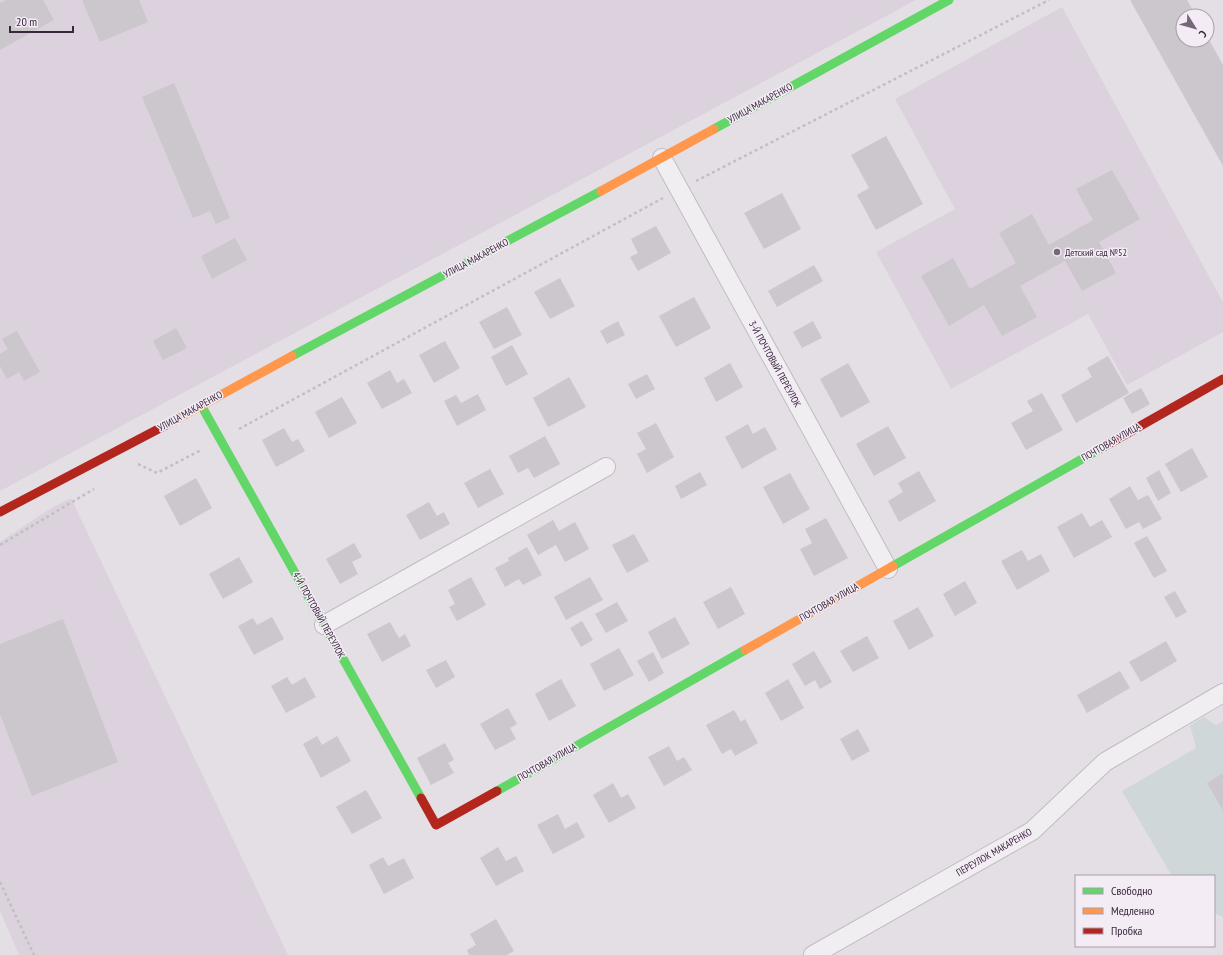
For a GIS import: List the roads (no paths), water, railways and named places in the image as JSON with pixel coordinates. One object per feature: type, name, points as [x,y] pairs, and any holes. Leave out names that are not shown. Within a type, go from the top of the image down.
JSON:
[{"type":"street","name":"УЛИЦА МАКАРЕНКО","points":[[0,512],[662,158],[949,0]]},
{"type":"street","name":"3-Й ПОЧТОВЫЙ ПЕРЕУЛОК","points":[[662,158],[888,569]]},
{"type":"street","name":"ПОЧТОВАЯ УЛИЦА","points":[[436,825],[1223,379]]},
{"type":"street","name":"4-Й ПОЧТОВЫЙ ПЕРЕУЛОК","points":[[201,405],[436,825]]},
{"type":"street","points":[[324,625],[606,467]]},
{"type":"street","name":"ПЕРЕУЛОК МАКАРЕНКО","points":[[813,955],[1032,831],[1105,762],[1223,693]]},
{"type":"place","name":"Детский сад №52","points":[[1057,252]]}]
